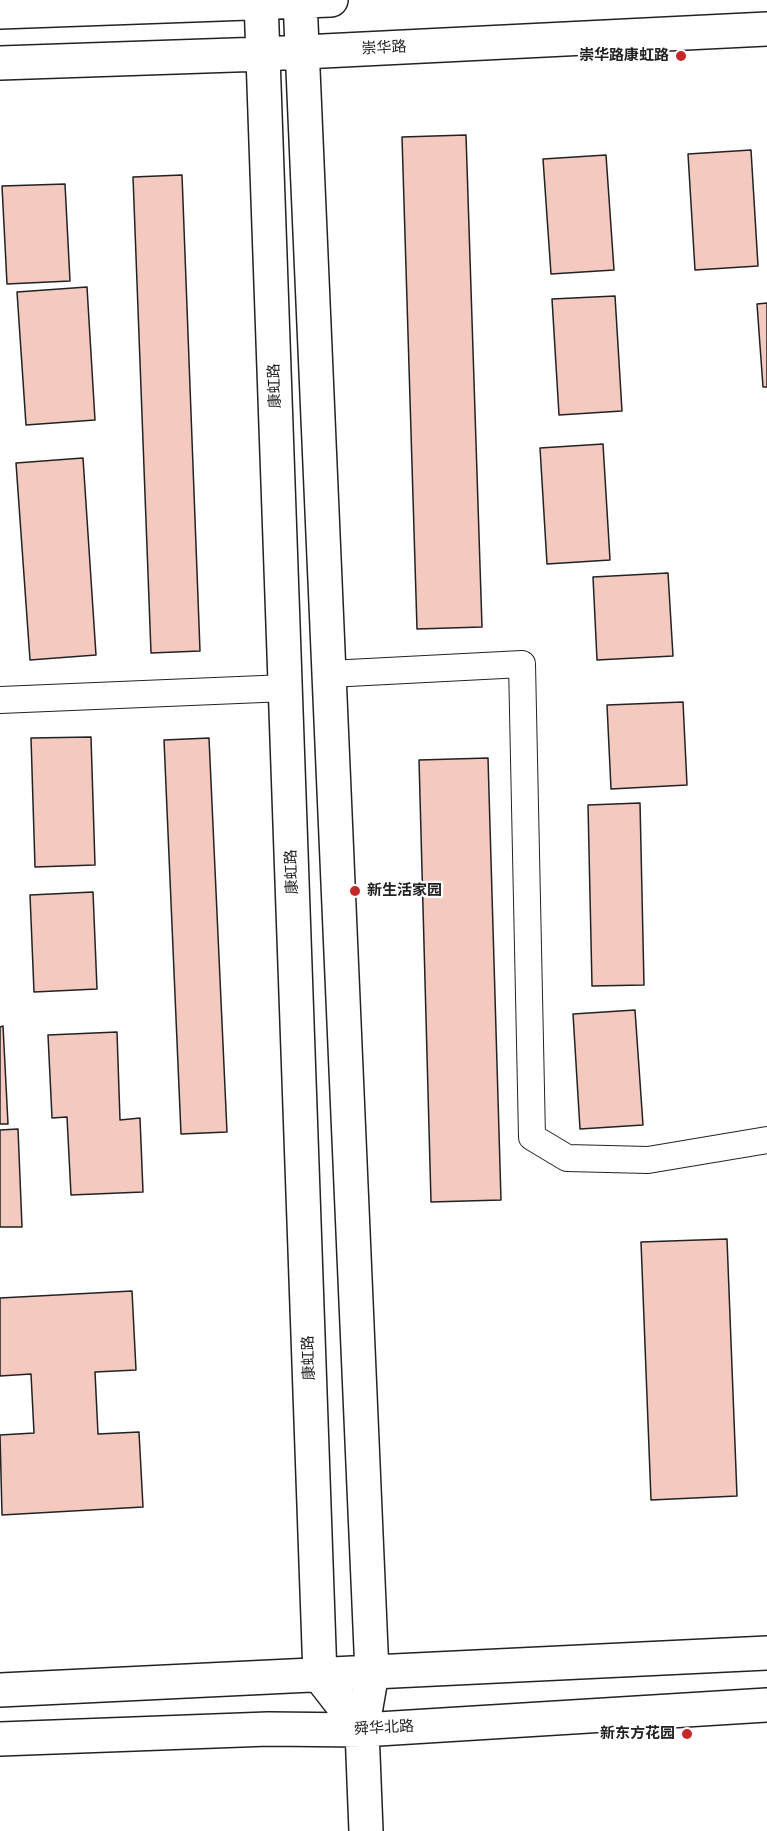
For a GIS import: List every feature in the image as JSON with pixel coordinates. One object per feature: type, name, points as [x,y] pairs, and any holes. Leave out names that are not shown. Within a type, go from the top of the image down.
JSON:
[{"type":"main road","points":[[0,12],[310,0],[302,52],[372,1673],[362,1730],[366,1831]]},
{"type":"main road","name":"康虹路","points":[[261,2],[320,1676]]},
{"type":"main road","name":"崇华路","points":[[0,63],[263,54],[767,29]]},
{"type":"main road","points":[[0,1690],[767,1653]]},
{"type":"main road","points":[[320,1676],[362,1730]]},
{"type":"main road","name":"舜华北路","points":[[0,1739],[267,1729],[362,1730],[767,1705]]},
{"type":"street","points":[[329,674],[522,664],[532,1137],[567,1158],[648,1160],[767,1140]]},
{"type":"street","points":[[0,700],[286,688]]},
{"type":"building","points":[[466,135],[482,627],[417,629],[402,137]]},
{"type":"building","points":[[751,150],[758,266],[695,270],[688,154]]},
{"type":"building","points":[[606,155],[614,270],[551,274],[543,159]]},
{"type":"building","points":[[182,175],[200,651],[151,653],[133,177]]},
{"type":"building","points":[[65,184],[70,281],[7,284],[2,186]]},
{"type":"building","points":[[87,287],[95,420],[26,425],[17,292]]},
{"type":"building","points":[[615,296],[622,411],[559,415],[552,299]]},
{"type":"building","points":[[767,303],[767,387],[763,387],[757,304]]},
{"type":"building","points":[[603,444],[610,560],[547,564],[540,448]]},
{"type":"building","points":[[83,458],[96,655],[30,660],[16,463]]},
{"type":"building","points":[[668,573],[673,656],[597,660],[593,577]]},
{"type":"building","points":[[683,702],[687,785],[611,789],[607,705]]},
{"type":"building","points":[[91,737],[95,865],[35,867],[31,738]]},
{"type":"building","points":[[209,738],[227,1132],[181,1134],[164,740]]},
{"type":"building","points":[[488,758],[501,1200],[431,1202],[419,760]]},
{"type":"building","points":[[640,803],[644,985],[592,986],[588,805]]},
{"type":"building","points":[[93,892],[97,989],[34,992],[30,895]]},
{"type":"building","points":[[635,1010],[643,1125],[580,1129],[573,1014]]},
{"type":"building","points":[[3,1026],[8,1124],[0,1124],[0,1027]]},
{"type":"building","points":[[117,1032],[120,1120],[140,1118],[143,1192],[71,1195],[67,1117],[52,1118],[48,1035]]},
{"type":"building","points":[[18,1129],[22,1227],[0,1227],[0,1130]]},
{"type":"building","points":[[727,1239],[737,1496],[651,1500],[641,1242]]},
{"type":"building","points":[[132,1291],[136,1370],[95,1372],[98,1434],[139,1432],[143,1507],[2,1515],[0,1435],[34,1433],[31,1374],[0,1376],[0,1298]]},
{"type":"place","name":"崇华路康虹路","points":[[681,56]]},
{"type":"place","name":"新生活家园","points":[[355,891]]},
{"type":"place","name":"新东方花园","points":[[687,1734]]}]
